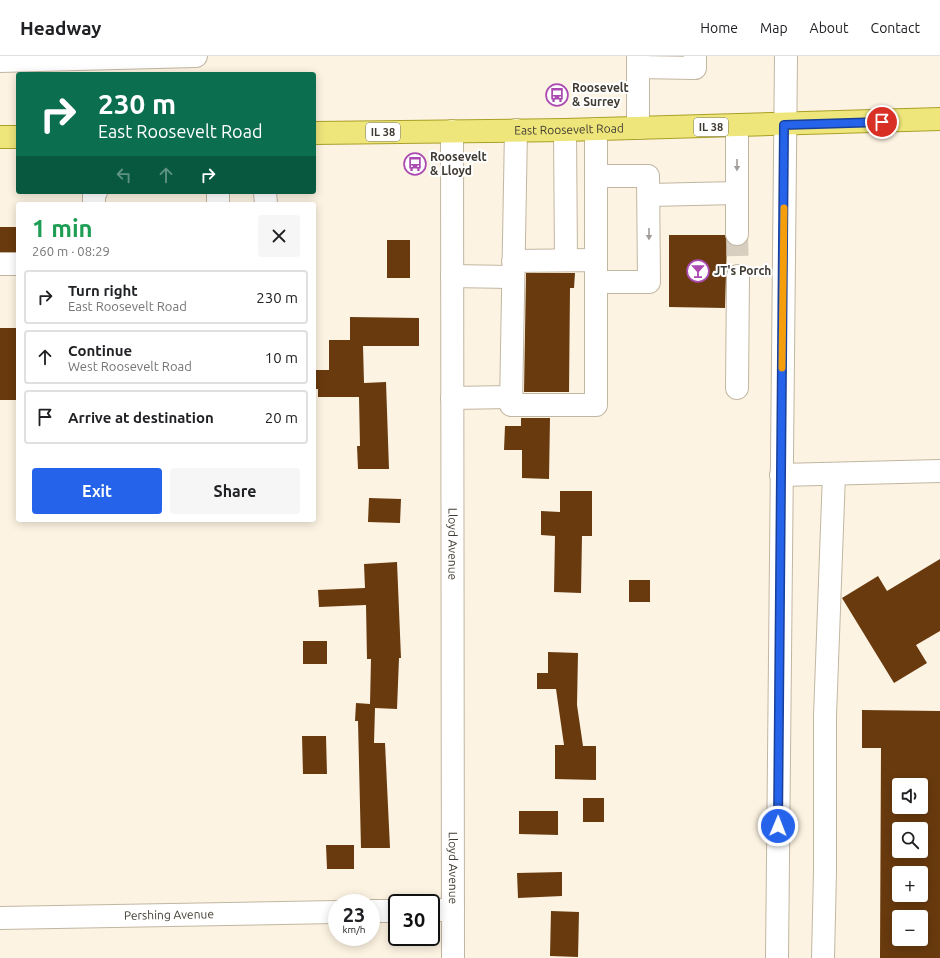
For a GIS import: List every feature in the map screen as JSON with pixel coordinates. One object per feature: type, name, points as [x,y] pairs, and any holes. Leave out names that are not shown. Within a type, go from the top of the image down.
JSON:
[{"type":"main road","name":"East Roosevelt Road","points":[[316,133],[565,130],[824,124],[940,119]]},
{"type":"main road","points":[[0,137],[16,137]]},
{"type":"street","points":[[0,61],[196,56]]},
{"type":"street","points":[[638,128],[638,61],[695,68],[695,56]]},
{"type":"street","points":[[777,958],[784,125],[786,56]]},
{"type":"street","points":[[737,126],[738,234]]},
{"type":"street","points":[[516,130],[512,405],[596,405],[596,129]]},
{"type":"street","points":[[565,130],[566,260]]},
{"type":"street","name":"Lloyd Avenue","points":[[452,131],[453,958]]},
{"type":"street","points":[[596,176],[648,176],[650,282],[596,282]]},
{"type":"street","points":[[649,195],[737,193]]},
{"type":"street","points":[[452,276],[513,269],[566,260],[596,260]]},
{"type":"street","points":[[0,264],[16,264]]},
{"type":"street","points":[[737,388],[738,276]]},
{"type":"street","points":[[452,398],[512,397]]},
{"type":"street","points":[[782,475],[940,470]]},
{"type":"street","points":[[823,958],[826,871],[825,716],[834,474]]},
{"type":"street","points":[[440,910],[453,910]]},
{"type":"street","name":"Pershing Avenue","points":[[0,918],[328,912]]},
{"type":"building","points":[[0,227],[16,227],[16,252],[0,252]]},
{"type":"building","name":"JT's Porch","points":[[669,235],[725,235],[727,241],[725,308],[669,307]]},
{"type":"building","points":[[387,240],[410,240],[410,278],[387,278]]},
{"type":"building","points":[[526,273],[575,273],[574,288],[570,288],[569,392],[524,392]]},
{"type":"building","points":[[350,317],[419,318],[419,346],[363,346],[364,383],[386,382],[389,469],[358,469],[357,446],[360,446],[359,397],[318,397],[318,389],[316,389],[316,370],[329,370],[329,340],[350,340]]},
{"type":"building","points":[[0,328],[16,328],[16,400],[0,400]]},
{"type":"building","points":[[521,418],[550,418],[549,479],[522,478],[522,450],[504,450],[505,426],[521,426]]},
{"type":"building","points":[[560,491],[592,491],[592,536],[582,536],[581,593],[554,592],[555,536],[541,535],[541,511],[560,512]]},
{"type":"building","points":[[369,498],[401,499],[400,523],[368,522]]},
{"type":"building","points":[[940,559],[940,631],[916,645],[927,663],[894,683],[842,598],[878,576],[887,591]]},
{"type":"building","points":[[397,562],[401,658],[399,658],[397,709],[375,708],[374,743],[385,743],[390,848],[361,848],[358,721],[355,721],[356,703],[370,704],[371,659],[367,659],[366,605],[319,607],[318,590],[365,588],[364,564]]},
{"type":"building","points":[[629,580],[650,580],[650,602],[629,602]]},
{"type":"building","points":[[303,641],[327,641],[327,664],[303,664]]},
{"type":"building","points":[[548,652],[578,653],[577,705],[583,746],[596,746],[596,780],[555,779],[555,745],[564,745],[556,689],[537,689],[537,673],[548,673]]},
{"type":"building","points":[[862,710],[940,711],[940,958],[880,958],[881,748],[862,748]]},
{"type":"building","points":[[302,736],[326,736],[327,774],[303,774]]},
{"type":"building","points":[[583,798],[604,798],[604,822],[583,822]]},
{"type":"building","points":[[519,811],[558,811],[558,835],[519,834]]},
{"type":"building","points":[[326,845],[354,845],[354,869],[327,869]]},
{"type":"building","points":[[562,872],[562,896],[518,898],[517,873]]},
{"type":"building","points":[[551,911],[579,912],[578,957],[550,956]]},
{"type":"tunnel","points":[[737,234],[738,276]]},
{"type":"slow traffic","points":[[782,368],[784,208]]},
{"type":"place","name":"Roosevelt & Surrey","points":[[557,95]]},
{"type":"place","name":"Roosevelt & Lloyd","points":[[415,164]]},
{"type":"place","name":"JT's Porch","points":[[698,271]]},
{"type":"route","points":[[778,826],[784,125],[882,122]]}]
